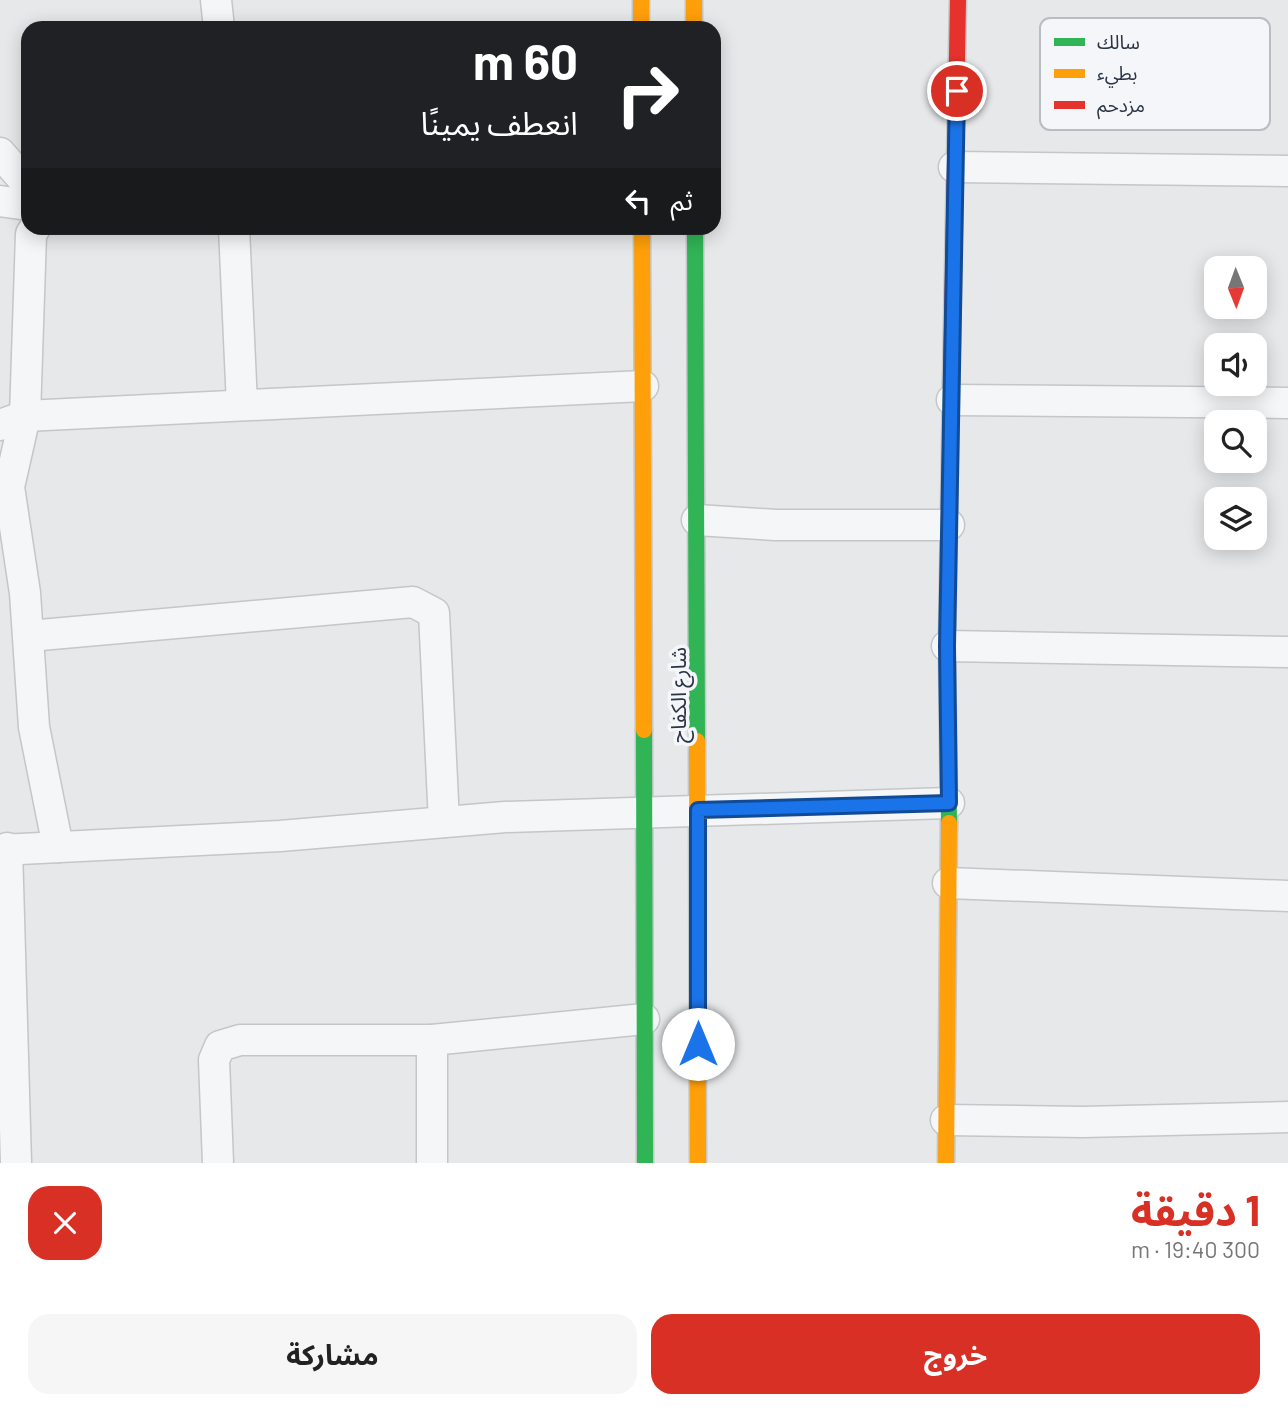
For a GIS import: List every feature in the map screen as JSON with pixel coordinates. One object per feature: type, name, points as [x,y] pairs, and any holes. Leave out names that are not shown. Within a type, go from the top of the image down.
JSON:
[{"type":"street","points":[[216,0],[218,21]]},
{"type":"street","points":[[641,0],[641,21]]},
{"type":"street","points":[[694,0],[694,21]]},
{"type":"street","points":[[946,1163],[949,803],[947,646],[958,0]]},
{"type":"street","points":[[0,153],[21,177]]},
{"type":"street","points":[[954,167],[1288,171]]},
{"type":"street","points":[[0,201],[21,204]]},
{"type":"street","points":[[31,235],[12,420],[9,487],[29,636],[34,727],[58,847]]},
{"type":"street","points":[[234,235],[242,405]]},
{"type":"street","name":"شارع الكفاح","points":[[642,235],[645,1163]]},
{"type":"street","name":"شارع الكفاح","points":[[695,235],[698,1163]]},
{"type":"street","points":[[12,420],[242,405],[643,386]]},
{"type":"street","points":[[952,400],[1288,403]]},
{"type":"street","points":[[697,520],[776,524],[949,525]]},
{"type":"street","points":[[29,636],[413,602],[434,613],[444,822]]},
{"type":"street","points":[[947,646],[1288,652]]},
{"type":"street","points":[[16,1163],[7,1056],[4,849],[280,836],[444,822],[645,812],[949,803]]},
{"type":"street","points":[[948,883],[1288,896]]},
{"type":"street","points":[[218,1163],[214,1060],[220,1046],[240,1040],[432,1040],[644,1019]]},
{"type":"street","points":[[432,1040],[432,1163]]},
{"type":"street","points":[[946,1121],[1083,1122],[1288,1117]]},
{"type":"traffic: fast","points":[[695,235],[697,741]]},
{"type":"traffic: fast","points":[[949,823],[947,646],[951,382]]},
{"type":"traffic: fast","points":[[644,730],[645,1163]]},
{"type":"traffic: slow","points":[[641,0],[641,21]]},
{"type":"traffic: slow","points":[[694,0],[694,21]]},
{"type":"traffic: slow","points":[[642,235],[644,730]]},
{"type":"traffic: slow","points":[[697,741],[698,1163]]},
{"type":"traffic: slow","points":[[946,1163],[949,823]]},
{"type":"traffic: jam","points":[[951,382],[958,0]]},
{"type":"route","points":[[698,1044],[698,810],[949,803],[947,646],[957,91]]}]
